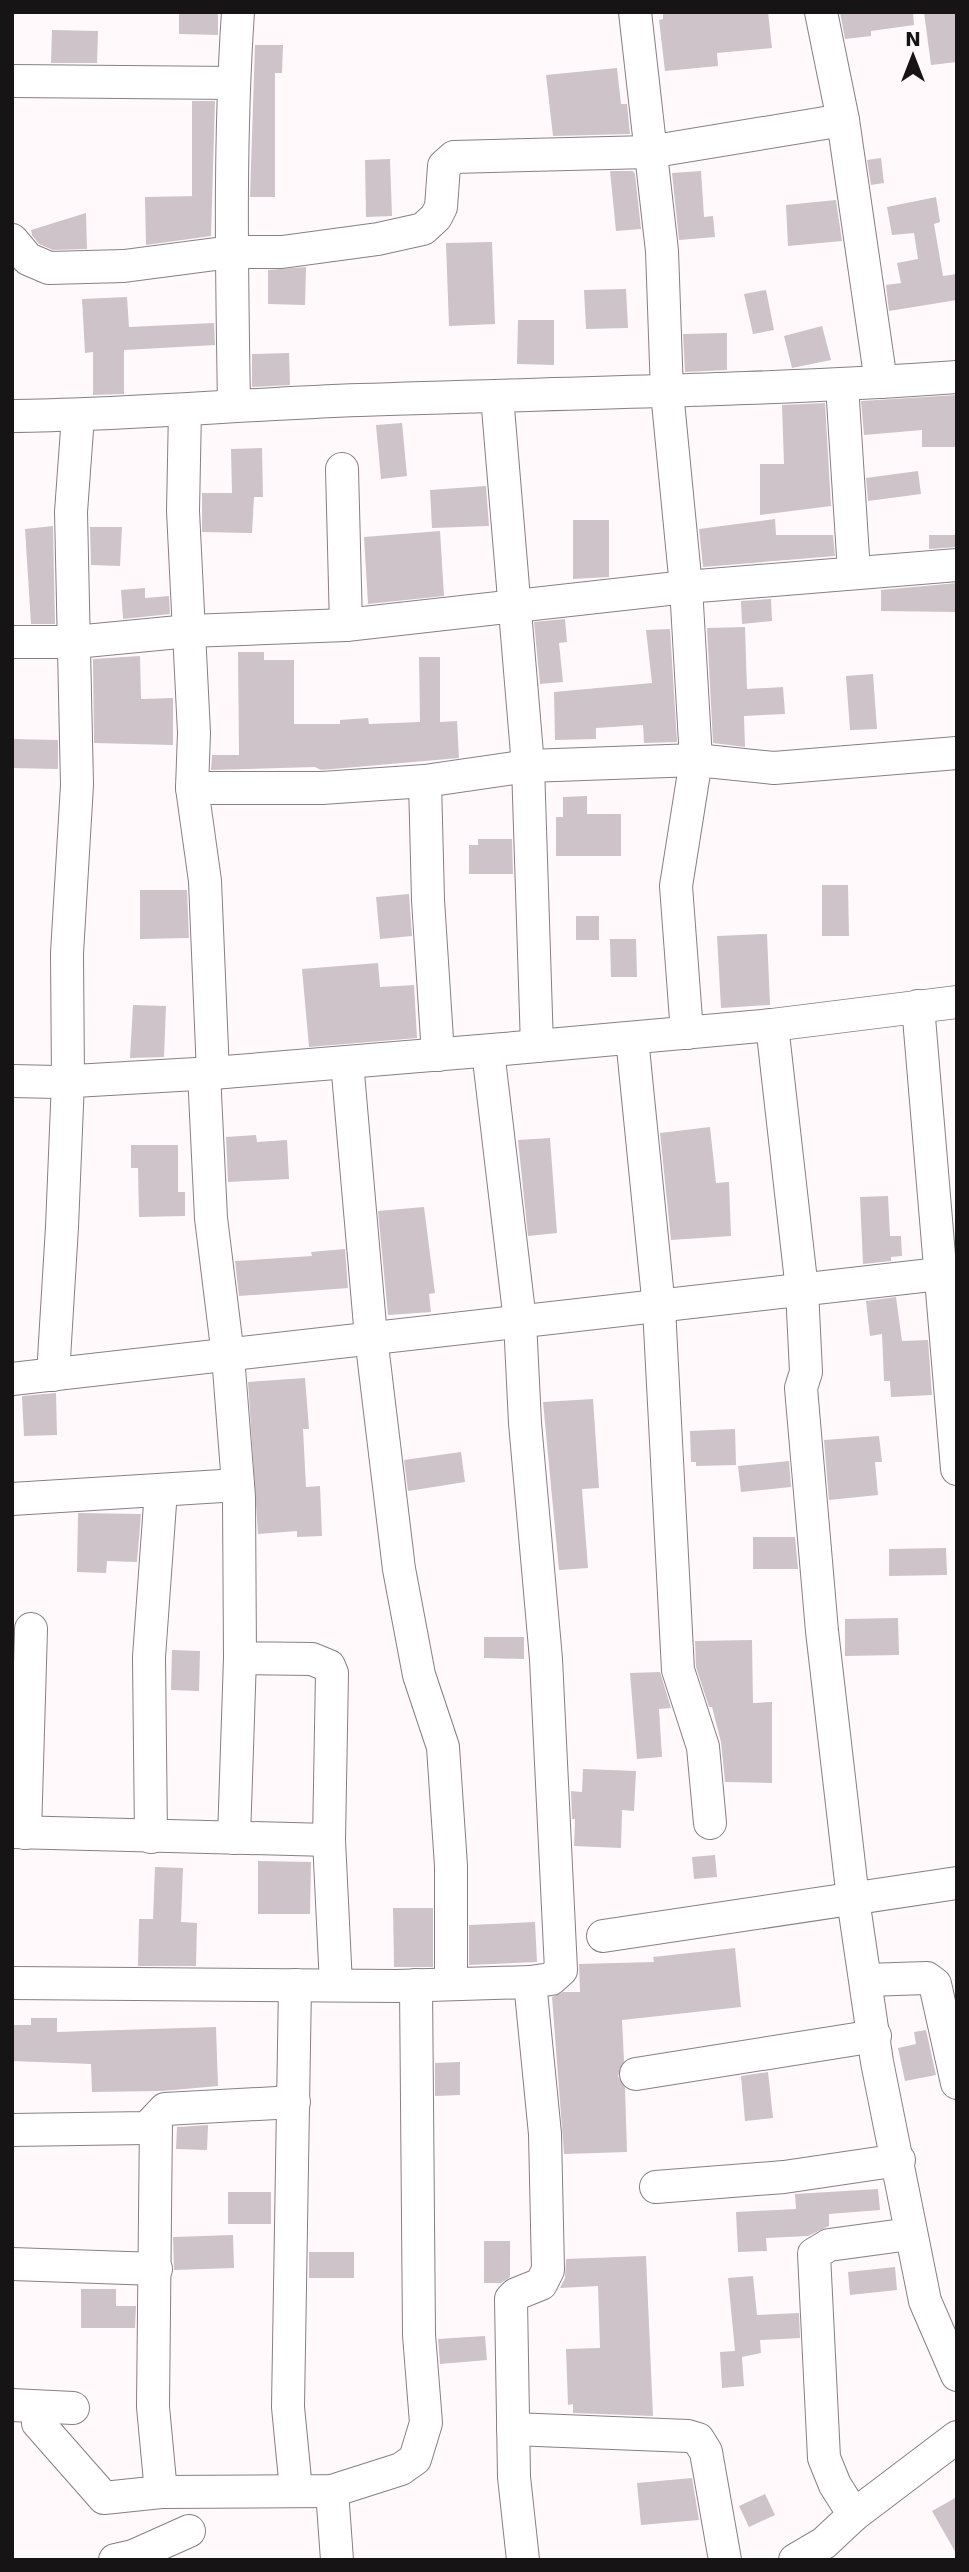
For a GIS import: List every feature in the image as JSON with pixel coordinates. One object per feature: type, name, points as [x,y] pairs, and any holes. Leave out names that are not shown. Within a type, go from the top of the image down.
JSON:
[{"type":"street","points":[[234,407],[231,252],[233,83],[238,12]]},
{"type":"street","points":[[635,12],[662,251],[667,392],[686,587],[696,760],[676,886],[687,1033]]},
{"type":"street","points":[[821,12],[843,120],[881,382]]},
{"type":"street","points":[[12,81],[233,83]]},
{"type":"street","points":[[12,240],[28,259],[49,268],[124,265],[231,252],[282,252],[379,239],[423,229],[441,207],[444,166],[454,158],[649,152],[843,120]]},
{"type":"street","points":[[12,416],[78,416],[497,396],[842,386],[957,377]]},
{"type":"street","points":[[842,386],[854,572]]},
{"type":"street","points":[[497,396],[528,766],[537,1046]]},
{"type":"street","points":[[185,410],[183,511],[194,733],[192,788],[205,881],[211,1218],[228,1356],[238,1485],[240,1658],[234,1838]]},
{"type":"street","points":[[53,1375],[68,1081],[67,953],[77,785],[71,512],[78,416]]},
{"type":"street","points":[[342,469],[346,625]]},
{"type":"street","points":[[12,642],[75,642],[189,631],[346,625],[686,587],[957,565]]},
{"type":"street","points":[[192,788],[322,788],[425,781],[528,766],[696,760],[774,768],[957,753]]},
{"type":"street","points":[[425,781],[428,900],[438,1055]]},
{"type":"street","points":[[12,1081],[68,1081],[208,1073],[488,1051],[772,1025],[957,1002]]},
{"type":"street","points":[[918,1006],[949,1273],[957,1469]]},
{"type":"street","points":[[772,1025],[802,1290],[806,1372],[801,1388],[822,1630],[853,1899],[874,2036],[899,2161],[902,2201],[925,2301],[957,2375]]},
{"type":"street","points":[[632,1038],[659,1308],[678,1670],[703,1747],[710,1824]]},
{"type":"street","points":[[12,1983],[416,1985],[530,1982],[557,1976],[562,1962],[546,1658],[525,1423],[520,1321],[488,1051]]},
{"type":"street","points":[[347,1062],[372,1337],[404,1601],[419,1675],[443,1747],[451,1866],[452,1984]]},
{"type":"street","points":[[12,1379],[228,1356],[372,1337],[659,1308],[949,1273]]},
{"type":"street","points":[[12,1499],[238,1485]]},
{"type":"street","points":[[151,1837],[149,1657],[161,1490]]},
{"type":"street","points":[[31,1629],[18,1832],[329,1840]]},
{"type":"street","points":[[240,1658],[312,1659],[329,1665],[333,1686],[329,1840],[336,1985]]},
{"type":"street","points":[[603,1936],[957,1883]]},
{"type":"street","points":[[866,1980],[927,1978],[935,1984],[957,2083]]},
{"type":"street","points":[[523,2560],[514,2477],[511,2299],[516,2294],[541,2284],[548,2270],[545,2134],[530,1982]]},
{"type":"street","points":[[295,1985],[288,2407],[296,2490]]},
{"type":"street","points":[[38,2423],[104,2498],[175,2492],[332,2491],[401,2469],[415,2459],[426,2423],[419,2335],[416,1985]]},
{"type":"street","points":[[636,2074],[874,2036]]},
{"type":"street","points":[[12,2130],[147,2128],[165,2109],[294,2102]]},
{"type":"street","points":[[115,2560],[190,2545],[153,2407],[156,2119]]},
{"type":"street","points":[[656,2187],[784,2177],[899,2161]]},
{"type":"street","points":[[854,2515],[835,2485],[824,2459],[814,2254],[829,2245],[910,2234]]},
{"type":"street","points":[[12,2264],[156,2269]]},
{"type":"street","points":[[12,2405],[73,2408]]},
{"type":"street","points":[[513,2429],[688,2436],[698,2439],[706,2452],[725,2560]]},
{"type":"street","points":[[795,2560],[831,2551],[854,2515],[957,2437]]},
{"type":"street","points":[[332,2491],[337,2560]]},
{"type":"building","points":[[179,12],[218,12],[218,35],[179,34]]},
{"type":"building","points":[[663,12],[768,12],[772,48],[717,53],[718,66],[665,71],[659,20],[663,19]]},
{"type":"building","points":[[840,12],[913,12],[914,25],[871,31],[871,36],[845,39]]},
{"type":"building","points":[[924,12],[957,12],[957,62],[931,65]]},
{"type":"building","points":[[52,30],[98,31],[97,63],[51,63]]},
{"type":"building","points":[[255,45],[283,45],[282,73],[275,73],[275,197],[250,197]]},
{"type":"building","points":[[617,68],[621,104],[627,104],[630,134],[553,136],[546,75]]},
{"type":"building","points":[[192,101],[215,101],[211,236],[146,245],[145,197],[198,196],[192,196]]},
{"type":"building","points":[[881,158],[884,183],[871,185],[867,160]]},
{"type":"building","points":[[390,159],[392,216],[366,217],[365,160]]},
{"type":"building","points":[[610,171],[633,171],[635,174],[641,229],[616,231]]},
{"type":"building","points":[[701,171],[704,217],[713,216],[715,237],[679,240],[672,173]]},
{"type":"building","points":[[936,197],[940,222],[934,224],[943,276],[957,274],[957,300],[889,311],[886,285],[901,283],[897,263],[918,259],[914,233],[892,235],[887,207]]},
{"type":"building","points":[[836,200],[842,241],[788,246],[786,205]]},
{"type":"building","points":[[86,213],[87,249],[53,250],[39,244],[32,235],[31,230]]},
{"type":"building","points":[[492,242],[495,324],[449,326],[446,243]]},
{"type":"building","points":[[306,267],[305,305],[268,304],[268,270]]},
{"type":"building","points":[[626,289],[628,328],[586,329],[584,290]]},
{"type":"building","points":[[766,290],[774,330],[753,334],[744,294]]},
{"type":"building","points":[[127,297],[129,327],[214,323],[215,345],[124,350],[124,394],[93,395],[93,352],[85,353],[82,299]]},
{"type":"building","points":[[518,320],[554,320],[554,365],[517,364]]},
{"type":"building","points":[[822,326],[831,360],[792,368],[784,336]]},
{"type":"building","points":[[727,333],[727,370],[685,372],[683,334]]},
{"type":"building","points":[[289,353],[290,385],[252,387],[252,354]]},
{"type":"building","points":[[957,395],[957,447],[922,447],[922,430],[864,435],[861,401]]},
{"type":"building","points":[[825,403],[831,506],[760,515],[760,464],[784,464],[782,405]]},
{"type":"building","points":[[402,423],[407,476],[381,479],[376,425]]},
{"type":"building","points":[[262,448],[263,497],[254,497],[252,533],[202,532],[202,493],[232,493],[231,449]]},
{"type":"building","points":[[918,471],[921,494],[868,501],[866,478]]},
{"type":"building","points":[[486,486],[489,526],[432,528],[430,490]]},
{"type":"building","points":[[775,519],[776,535],[833,535],[835,556],[703,567],[699,529]]},
{"type":"building","points":[[573,520],[609,520],[609,577],[573,579]]},
{"type":"building","points":[[53,526],[55,624],[31,624],[25,529]]},
{"type":"building","points":[[90,527],[122,527],[120,566],[91,565]]},
{"type":"building","points":[[440,531],[444,596],[368,604],[364,537]]},
{"type":"building","points":[[929,535],[957,535],[957,547],[929,549]]},
{"type":"building","points":[[957,583],[957,612],[881,611],[881,590]]},
{"type":"building","points":[[145,588],[145,598],[169,596],[170,614],[123,619],[121,590]]},
{"type":"building","points":[[771,599],[772,621],[742,624],[741,601]]},
{"type":"building","points":[[565,619],[567,642],[559,643],[563,682],[540,684],[534,622]]},
{"type":"building","points":[[745,627],[747,689],[783,687],[785,714],[744,716],[745,747],[713,743],[707,628]]},
{"type":"building","points":[[670,629],[677,742],[644,743],[643,725],[596,728],[596,739],[555,740],[554,692],[652,683],[646,630]]},
{"type":"building","points":[[238,652],[264,652],[264,660],[294,660],[294,724],[340,724],[340,720],[368,718],[369,724],[420,722],[419,657],[440,657],[440,722],[457,721],[459,758],[321,770],[315,767],[211,770],[212,755],[239,755]]},
{"type":"building","points":[[140,656],[141,699],[173,698],[173,745],[94,743],[93,659]]},
{"type":"building","points":[[873,674],[877,729],[850,730],[846,676]]},
{"type":"building","points":[[12,739],[58,740],[58,769],[12,768]]},
{"type":"building","points":[[587,796],[587,814],[621,814],[621,856],[556,856],[556,817],[563,817],[563,797]]},
{"type":"building","points":[[478,839],[512,839],[513,874],[469,874],[469,845],[478,845]]},
{"type":"building","points":[[822,885],[848,885],[849,936],[822,936]]},
{"type":"building","points":[[140,890],[187,890],[189,938],[140,939]]},
{"type":"building","points":[[409,894],[412,936],[380,939],[376,897]]},
{"type":"building","points":[[576,916],[599,916],[599,940],[576,940]]},
{"type":"building","points":[[767,934],[770,1005],[721,1008],[717,936]]},
{"type":"building","points":[[610,939],[636,939],[637,977],[611,977]]},
{"type":"building","points":[[378,963],[380,987],[414,985],[417,1038],[309,1047],[302,969]]},
{"type":"building","points":[[133,1005],[166,1006],[164,1057],[130,1058]]},
{"type":"building","points":[[710,1127],[716,1183],[729,1182],[731,1236],[671,1240],[660,1133]]},
{"type":"building","points":[[256,1135],[257,1142],[287,1140],[289,1179],[228,1182],[226,1137]]},
{"type":"building","points":[[550,1138],[557,1233],[528,1236],[518,1140]]},
{"type":"building","points":[[131,1145],[178,1145],[178,1192],[185,1192],[185,1216],[139,1217],[138,1168],[131,1168]]},
{"type":"building","points":[[888,1196],[890,1236],[901,1236],[902,1256],[891,1257],[891,1261],[863,1264],[860,1197]]},
{"type":"building","points":[[424,1207],[435,1293],[429,1294],[431,1312],[388,1315],[378,1211]]},
{"type":"building","points":[[345,1249],[348,1288],[239,1296],[235,1261],[312,1256],[311,1252]]},
{"type":"building","points":[[896,1297],[902,1341],[928,1340],[932,1395],[891,1397],[890,1381],[884,1381],[882,1334],[870,1336],[866,1301]]},
{"type":"building","points":[[305,1378],[309,1429],[303,1429],[306,1487],[320,1486],[322,1536],[297,1537],[297,1531],[258,1534],[248,1382]]},
{"type":"building","points":[[56,1393],[57,1435],[24,1436],[22,1396]]},
{"type":"building","points":[[593,1399],[599,1488],[582,1489],[588,1568],[559,1570],[543,1402]]},
{"type":"building","points":[[735,1429],[736,1465],[696,1466],[696,1462],[691,1462],[690,1431]]},
{"type":"building","points":[[879,1436],[882,1462],[875,1462],[878,1495],[829,1500],[824,1440]]},
{"type":"building","points":[[461,1452],[465,1482],[408,1491],[404,1460]]},
{"type":"building","points":[[789,1461],[791,1487],[741,1492],[738,1466]]},
{"type":"building","points":[[78,1513],[141,1514],[137,1562],[107,1561],[106,1573],[77,1572]]},
{"type":"building","points":[[753,1537],[795,1537],[798,1569],[753,1569]]},
{"type":"building","points":[[946,1548],[947,1575],[889,1576],[889,1549]]},
{"type":"building","points":[[898,1618],[899,1655],[845,1656],[845,1619]]},
{"type":"building","points":[[484,1637],[524,1637],[524,1659],[484,1658]]},
{"type":"building","points":[[752,1640],[753,1703],[772,1702],[772,1783],[725,1782],[721,1742],[712,1707],[709,1707],[696,1667],[695,1641]]},
{"type":"building","points":[[172,1650],[200,1651],[199,1691],[171,1690]]},
{"type":"building","points":[[660,1672],[671,1708],[659,1709],[662,1757],[637,1759],[630,1673]]},
{"type":"building","points":[[583,1769],[636,1771],[634,1811],[622,1810],[621,1848],[574,1846],[575,1819],[572,1819],[571,1791],[582,1792]]},
{"type":"building","points":[[715,1855],[717,1877],[694,1879],[692,1857]]},
{"type":"building","points":[[258,1861],[311,1862],[310,1914],[258,1914]]},
{"type":"building","points":[[155,1867],[183,1868],[181,1922],[197,1923],[196,1966],[138,1966],[139,1919],[153,1919]]},
{"type":"building","points":[[393,1908],[433,1908],[433,1967],[394,1967]]},
{"type":"building","points":[[535,1922],[537,1962],[469,1965],[469,1925]]},
{"type":"building","points":[[735,1948],[741,2007],[622,2020],[624,2061],[618,2076],[625,2088],[627,2152],[564,2154],[552,1997],[563,1992],[580,1992],[579,1964],[654,1962],[653,1957]]},
{"type":"building","points":[[31,2018],[57,2018],[57,2032],[216,2027],[218,2086],[162,2091],[92,2092],[91,2064],[12,2061],[12,2025],[31,2025]]},
{"type":"building","points":[[926,2030],[936,2075],[905,2081],[898,2048],[916,2044],[914,2032]]},
{"type":"building","points":[[460,2062],[460,2095],[435,2096],[435,2063]]},
{"type":"building","points":[[768,2072],[773,2118],[745,2121],[741,2076]]},
{"type":"building","points":[[208,2125],[207,2150],[176,2149],[177,2127]]},
{"type":"building","points":[[878,2189],[880,2210],[829,2214],[829,2226],[808,2236],[766,2238],[767,2251],[738,2252],[736,2212],[796,2209],[795,2194]]},
{"type":"building","points":[[228,2192],[271,2192],[271,2224],[228,2224]]},
{"type":"building","points":[[233,2235],[234,2268],[174,2270],[173,2237]]},
{"type":"building","points":[[484,2241],[510,2241],[510,2277],[501,2283],[484,2283]]},
{"type":"building","points":[[309,2252],[354,2252],[354,2278],[309,2278]]},
{"type":"building","points":[[646,2256],[653,2416],[573,2413],[573,2404],[568,2405],[566,2349],[600,2348],[598,2286],[560,2288],[565,2278],[566,2259]]},
{"type":"building","points":[[895,2267],[897,2290],[850,2295],[848,2272]]},
{"type":"building","points":[[753,2276],[757,2315],[799,2313],[800,2338],[760,2340],[761,2353],[742,2357],[744,2386],[722,2388],[720,2352],[735,2351],[728,2278]]},
{"type":"building","points":[[81,2289],[116,2289],[116,2306],[136,2306],[135,2328],[81,2328]]},
{"type":"building","points":[[485,2336],[487,2360],[440,2364],[438,2339]]},
{"type":"building","points":[[692,2478],[699,2520],[641,2525],[637,2483]]},
{"type":"building","points":[[765,2494],[775,2515],[749,2527],[739,2506]]},
{"type":"building","points":[[957,2497],[957,2555],[932,2511]]}]
